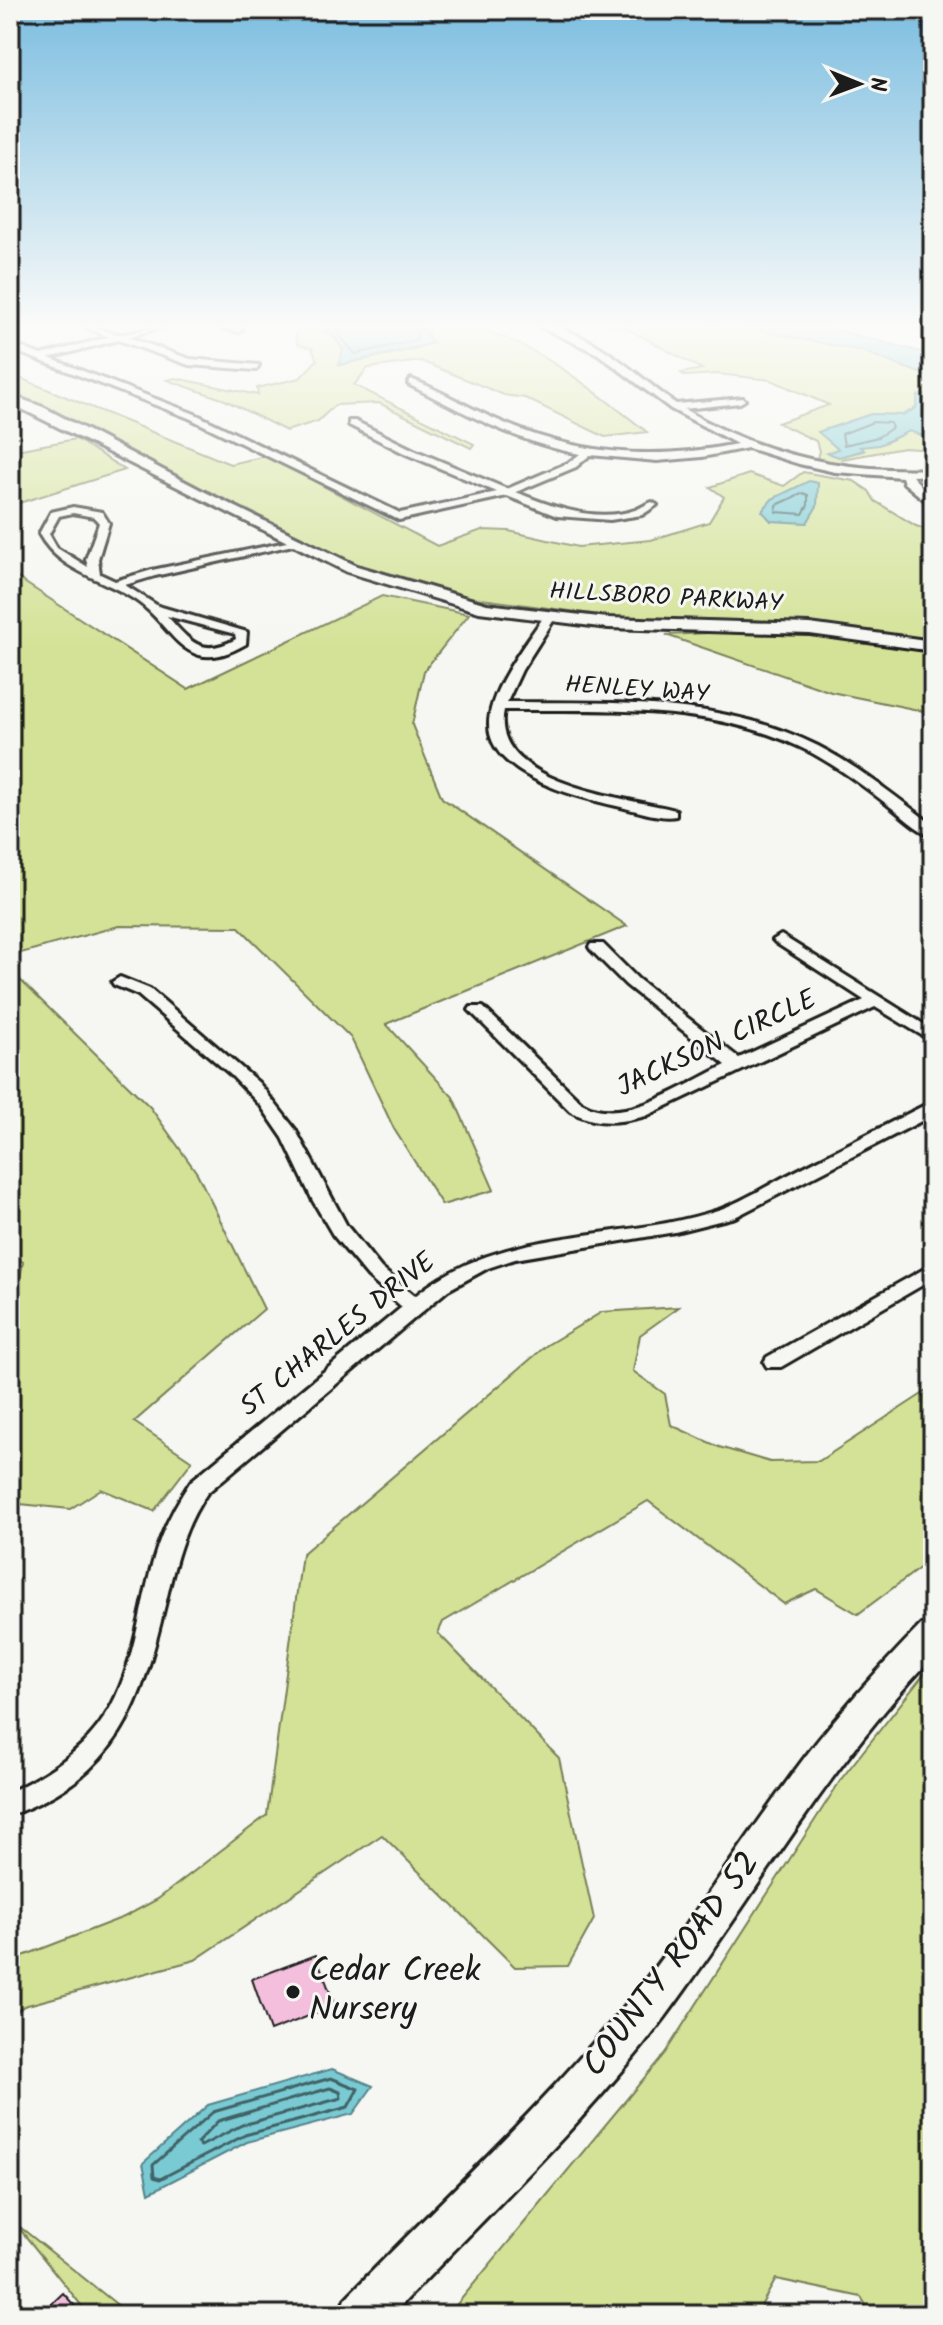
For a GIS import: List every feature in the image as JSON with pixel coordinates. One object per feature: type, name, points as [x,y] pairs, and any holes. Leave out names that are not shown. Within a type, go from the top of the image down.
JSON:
[{"type":"main road","name":"COUNTY ROAD 52","points":[[368,2313],[608,2056],[651,2003],[810,1779],[871,1699],[933,1635]]},
{"type":"street","name":"HILLSBORO PARKWAY","points":[[86,434],[352,569],[485,609],[636,625],[794,628],[933,646]]},
{"type":"street","points":[[230,434],[399,517],[506,493],[572,465],[586,454]]},
{"type":"street","points":[[375,434],[542,509],[579,516],[610,517],[638,513],[652,505]]},
{"type":"street","points":[[521,434],[586,454],[651,460],[717,453],[750,445]]},
{"type":"street","points":[[729,434],[796,460],[853,472],[907,475],[933,472]]},
{"type":"street","points":[[907,475],[908,481],[933,504]]},
{"type":"street","points":[[95,576],[92,559],[102,533],[102,518],[94,511],[85,510],[55,514],[44,534],[48,545],[95,576],[155,610],[178,638],[191,648],[220,650],[242,641],[241,632],[155,609]]},
{"type":"street","points":[[114,585],[152,573],[296,543]]},
{"type":"street","points":[[549,618],[499,706],[494,727],[496,736],[518,765],[542,778],[590,796],[671,813]]},
{"type":"street","name":"HENLEY WAY","points":[[499,706],[670,709],[759,727],[812,747],[933,832]]},
{"type":"street","points":[[781,940],[933,1037]]},
{"type":"street","points":[[597,947],[632,982],[737,1065]]},
{"type":"street","points":[[120,982],[144,992],[265,1099],[290,1134],[336,1225],[370,1266],[415,1306]]},
{"type":"street","name":"JACKSON CIRCLE","points":[[477,1010],[576,1107],[601,1119],[640,1112],[874,1001]]},
{"type":"street","name":"ST CHARLES DRIVE","points":[[10,1804],[59,1780],[111,1730],[134,1684],[167,1551],[181,1514],[199,1487],[415,1306],[463,1271],[513,1253],[675,1226],[728,1213],[933,1108]]},
{"type":"street","points":[[774,1362],[933,1270]]},
{"type":"green space","points":[[94,434],[158,434],[230,464],[266,456],[437,546],[482,530],[509,531],[578,547],[651,540],[709,522],[724,497],[710,487],[749,474],[784,486],[803,472],[854,481],[869,491],[875,501],[916,526],[933,532],[933,640],[773,621],[614,617],[467,597],[409,583],[346,562]]},
{"type":"green space","points":[[443,434],[455,434],[474,444],[471,448]]},
{"type":"green space","points":[[802,434],[823,434],[838,449],[829,453],[839,457],[863,451],[859,447],[887,442],[902,434],[920,434],[933,439],[933,450],[904,448],[842,459],[838,466],[816,462],[819,451],[816,441]]},
{"type":"green space","points":[[76,439],[125,470],[10,506],[10,451]]},
{"type":"green space","points":[[10,573],[188,689],[382,596],[469,614],[424,671],[412,725],[442,798],[627,926],[386,1024],[453,1097],[494,1190],[442,1205],[394,1129],[351,1038],[239,927],[119,926],[10,956]]},
{"type":"green space","points":[[792,632],[933,651],[933,713],[831,692],[666,635]]},
{"type":"green space","points":[[10,970],[150,1107],[197,1173],[264,1309],[134,1422],[192,1461],[154,1511],[101,1489],[70,1509],[10,1503],[10,1334],[23,1262],[10,1254]]},
{"type":"green space","points":[[679,1307],[640,1335],[633,1371],[665,1394],[671,1425],[719,1447],[770,1462],[819,1461],[933,1387],[933,1558],[858,1614],[816,1589],[784,1604],[648,1501],[443,1622],[438,1633],[559,1758],[594,1919],[568,1966],[515,1967],[382,1835],[195,1960],[24,2006],[10,2016],[10,1961],[124,1917],[158,1899],[267,1815],[302,1554],[547,1345],[602,1312]]},
{"type":"green space","points":[[933,1663],[933,2302],[912,2315],[872,2315],[861,2297],[776,2279],[762,2304],[762,2315],[448,2315],[665,2053],[842,1778]]},
{"type":"green space","points":[[15,2223],[130,2315],[89,2315]]},
{"type":"water","points":[[821,434],[902,434],[839,457],[827,453],[838,449]]},
{"type":"water","points":[[809,481],[818,483],[817,506],[807,523],[771,521],[762,511],[772,499]]},
{"type":"water","points":[[332,2069],[373,2086],[353,2114],[247,2142],[149,2193],[143,2163],[208,2105]]},
{"type":"building","name":"Cedar Creek Nursery","points":[[316,1955],[335,2006],[270,2031],[252,1979]]},
{"type":"building","points":[[63,2293],[83,2315],[40,2315]]},
{"type":"place","name":"Cedar Creek Nursery","points":[[293,1992]]}]
